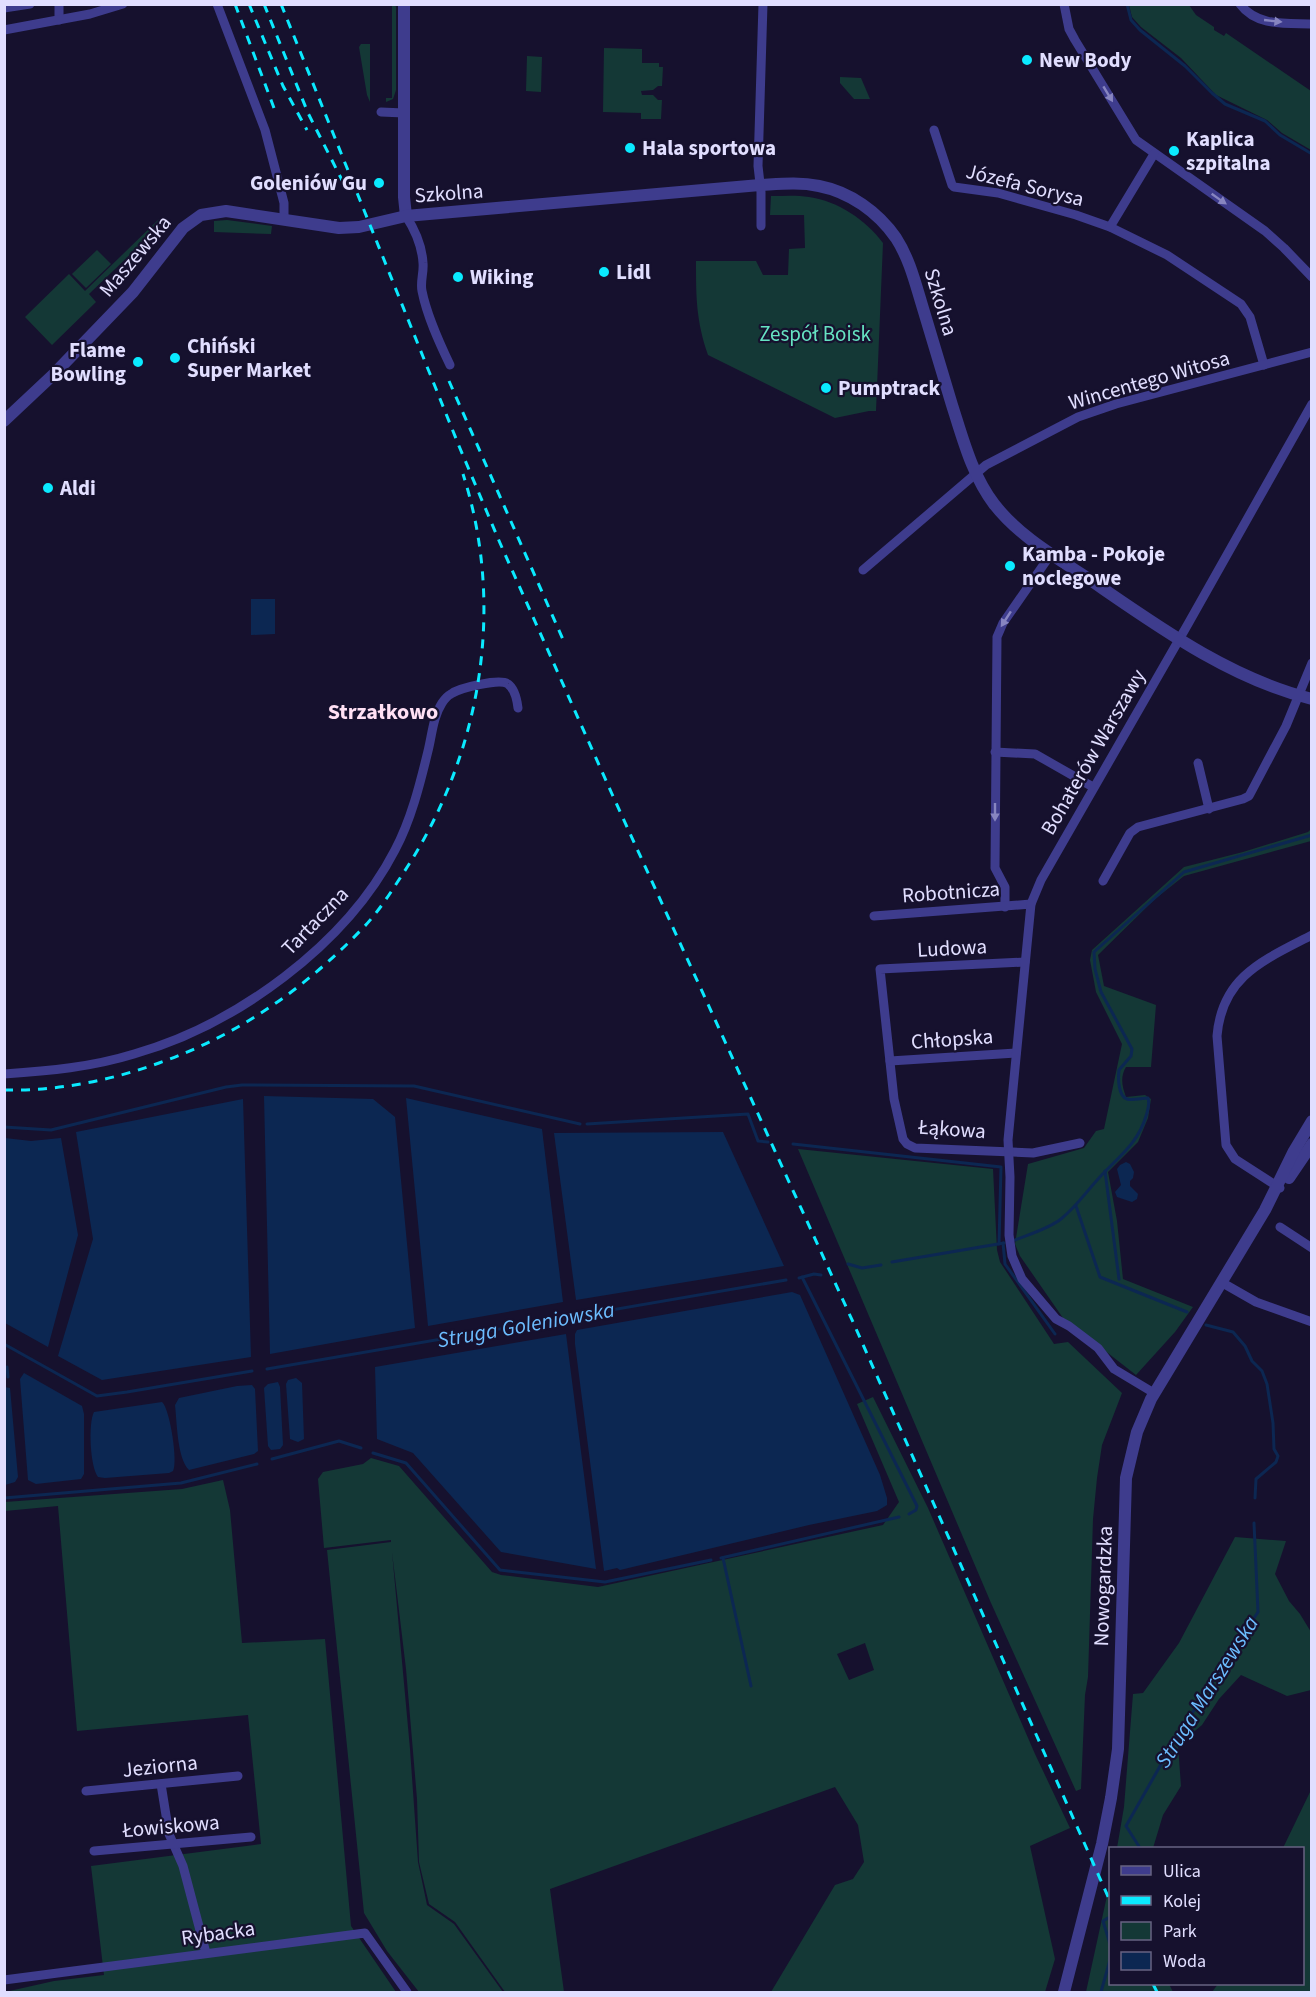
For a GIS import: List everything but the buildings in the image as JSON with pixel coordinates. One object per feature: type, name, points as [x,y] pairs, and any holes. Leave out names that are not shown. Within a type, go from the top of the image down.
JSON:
[{"type":"street","points":[[4,8],[30,4]]},
{"type":"street","points":[[59,4],[59,20]]},
{"type":"street","points":[[4,30],[98,12],[123,4]]},
{"type":"street","points":[[217,4],[265,130],[284,203],[284,220]]},
{"type":"street","points":[[404,4],[406,216],[417,237],[423,262],[421,288],[441,347],[450,365]]},
{"type":"street","points":[[761,226],[758,166],[763,4]]},
{"type":"street","points":[[1064,4],[1069,29],[1136,140],[1265,231],[1311,277]]},
{"type":"street","points":[[1240,4],[1252,16],[1261,20],[1311,24]]},
{"type":"street","points":[[381,112],[404,113]]},
{"type":"street","name":"Józefa Sorysa","points":[[934,130],[954,187],[998,193],[1110,227],[1167,255],[1241,304],[1250,317],[1264,365]]},
{"type":"street","points":[[1110,227],[1154,154]]},
{"type":"street","name":"Szkolna","points":[[406,216],[804,183],[834,190],[862,204],[891,231],[903,251],[976,474],[993,503],[1024,535],[1178,640],[1266,685],[1311,699]]},
{"type":"street","name":"Maszewska","points":[[4,421],[99,328],[133,292],[183,228],[201,215],[226,211],[348,228],[406,216]]},
{"type":"street","name":"Wincentego Witosa","points":[[863,570],[986,465],[1060,425],[1090,412],[1311,352]]},
{"type":"street","name":"Bohaterów Warszawy","points":[[1154,1392],[1114,1369],[1098,1348],[1056,1319],[1022,1279],[1012,1256],[1009,1235],[1008,1150],[1031,904],[1041,880],[1311,404]]},
{"type":"street","points":[[1005,907],[1005,887],[996,868],[997,637],[1003,623],[1051,554]]},
{"type":"street","points":[[1103,881],[1120,849],[1134,830],[1249,796],[1286,726],[1311,663]]},
{"type":"street","name":"Tartaczna","points":[[4,1074],[49,1071],[135,1054],[207,1026],[280,981],[320,947],[344,921],[373,886],[396,849],[410,813],[437,713],[445,698],[462,689],[492,682],[504,682],[512,688],[518,708]]},
{"type":"street","points":[[995,752],[1035,754],[1094,787]]},
{"type":"street","points":[[1198,764],[1209,809]]},
{"type":"street","name":"Robotnicza","points":[[874,916],[1031,904]]},
{"type":"street","points":[[1279,1188],[1235,1159],[1226,1146],[1218,1025],[1228,999],[1245,974],[1311,935]]},
{"type":"street","name":"Ludowa","points":[[890,1061],[880,969],[1025,962]]},
{"type":"street","name":"Chłopska","points":[[890,1061],[1016,1053]]},
{"type":"street","name":"Łąkowa","points":[[890,1061],[900,1132],[907,1144],[915,1148],[1008,1150],[1033,1153],[1080,1143]]},
{"type":"street","name":"Nowogardzka","points":[[1279,1188],[1311,1121]]},
{"type":"street","name":"Nowogardzka","points":[[1064,1992],[1102,1844],[1118,1749],[1126,1478],[1137,1432],[1154,1392],[1265,1210],[1311,1144]]},
{"type":"street","points":[[1280,1227],[1311,1248]]},
{"type":"street","points":[[1221,1282],[1256,1302],[1311,1322]]},
{"type":"street","name":"Jeziorna","points":[[86,1791],[238,1776]]},
{"type":"street","points":[[161,1784],[169,1834],[175,1843],[183,1866],[206,1953]]},
{"type":"street","name":"Łowiskowa","points":[[94,1851],[251,1837]]},
{"type":"street","name":"Rybacka","points":[[4,1980],[365,1933],[407,1992]]},
{"type":"green space","points":[[392,5],[396,7],[396,90],[393,99],[386,102],[386,98],[392,98]]},
{"type":"green space","points":[[1129,5],[1189,5],[1196,15],[1214,27],[1214,30],[1224,36],[1226,33],[1311,91],[1311,150],[1282,133],[1267,120],[1216,95],[1181,58],[1141,27],[1132,17]]},
{"type":"green space","points":[[361,44],[370,44],[370,102],[359,47]]},
{"type":"green space","points":[[604,48],[642,49],[642,63],[659,63],[659,67],[663,67],[662,86],[653,90],[641,91],[642,95],[653,95],[658,100],[662,100],[661,119],[641,119],[641,113],[603,112]]},
{"type":"green space","points":[[527,56],[542,57],[541,92],[526,91]]},
{"type":"green space","points":[[840,77],[861,78],[870,99],[854,99],[840,83]]},
{"type":"green space","name":"Zespół Boisk","points":[[771,196],[804,196],[841,207],[860,219],[883,243],[876,411],[835,418],[708,355],[701,331],[698,308],[696,261],[756,261],[763,275],[788,275],[789,249],[805,248],[804,215],[770,215]]},
{"type":"green space","points":[[159,219],[163,223],[89,294],[96,302],[52,345],[25,317],[69,274],[85,291]]},
{"type":"green space","points":[[227,220],[272,226],[271,234],[214,232],[214,221]]},
{"type":"green space","points":[[97,250],[111,264],[86,288],[72,274]]},
{"type":"green space","points":[[1311,829],[1311,841],[1184,876],[1155,899],[1098,955],[1104,986],[1156,1005],[1151,1067],[1126,1067],[1122,1078],[1126,1097],[1145,1095],[1151,1099],[1148,1118],[1138,1142],[1108,1172],[1117,1221],[1123,1279],[1193,1307],[1175,1332],[1136,1375],[1063,1318],[1020,1256],[1015,1244],[1028,1164],[1084,1148],[1096,1131],[1104,1129],[1122,1044],[1096,992],[1090,960],[1092,950],[1184,867],[1243,852],[1308,832]]},
{"type":"green space","points":[[798,1149],[993,1169],[997,1250],[1000,1262],[1054,1344],[1068,1342],[1122,1393],[1102,1445],[1097,1478],[1093,1519],[1088,1677],[1085,1695],[1081,1789],[1076,1791],[991,1603]]},
{"type":"green space","points":[[873,1397],[928,1508],[1035,1754],[1070,1828],[1030,1846],[1055,1959],[1045,1992],[771,1992],[835,1885],[853,1879],[864,1862],[858,1825],[835,1787],[550,1889],[564,1992],[505,1992],[455,1922],[429,1904],[419,1862],[417,1799],[406,1669],[392,1552],[418,1862],[427,1905],[454,1924],[503,1992],[419,1992],[387,1951],[364,1913],[327,1550],[391,1542],[391,1540],[324,1548],[318,1479],[323,1472],[363,1464],[371,1458],[399,1466],[492,1572],[598,1587],[883,1525],[899,1502],[857,1404]],"holes":[[[865,1643],[874,1670],[849,1680],[837,1654]]]},
{"type":"green space","points":[[223,1480],[230,1510],[242,1643],[325,1639],[351,1926],[396,1992],[5,1992],[54,1981],[104,1975],[91,1866],[261,1844],[248,1715],[77,1731],[58,1506],[5,1511],[5,1502],[182,1489]]},
{"type":"green space","points":[[1235,1537],[1286,1541],[1275,1574],[1289,1601],[1311,1632],[1311,1690],[1287,1696],[1241,1675],[1219,1699],[1202,1725],[1178,1745],[1181,1786],[1163,1815],[1153,1847],[1117,1847],[1124,1807],[1133,1694],[1143,1693],[1179,1643]]},
{"type":"green space","points":[[1311,1790],[1311,1992],[1212,1992],[1217,1985],[1304,1985],[1304,1847],[1283,1847]]},
{"type":"green space","points":[[1109,1887],[1109,1985],[1170,1985],[1173,1992],[1086,1992]]},
{"type":"water","points":[[251,599],[275,599],[275,634],[251,635]]},
{"type":"water","points":[[264,1096],[373,1099],[395,1117],[415,1328],[270,1354]]},
{"type":"water","points":[[406,1098],[542,1129],[563,1302],[428,1326]]},
{"type":"water","points":[[243,1099],[251,1357],[102,1380],[58,1356],[93,1239],[76,1132]]},
{"type":"water","points":[[723,1132],[784,1266],[576,1300],[554,1133]]},
{"type":"water","points":[[5,1138],[31,1141],[61,1138],[78,1235],[48,1347],[5,1323]]},
{"type":"water","points":[[1126,1162],[1130,1164],[1134,1172],[1130,1186],[1138,1194],[1137,1199],[1132,1202],[1117,1197],[1115,1192],[1121,1185],[1117,1169]]},
{"type":"water","points":[[792,1292],[800,1295],[880,1475],[887,1505],[877,1511],[620,1570],[617,1568],[604,1571],[575,1344],[577,1330]]},
{"type":"water","points":[[566,1334],[596,1569],[501,1552],[413,1453],[377,1439],[375,1367]]},
{"type":"water","points":[[24,1373],[82,1406],[84,1474],[81,1479],[36,1484],[28,1480],[20,1379]]},
{"type":"water","points":[[296,1378],[302,1383],[304,1439],[298,1442],[290,1439],[286,1384],[288,1380]]},
{"type":"water","points":[[278,1382],[283,1445],[280,1449],[271,1450],[268,1446],[264,1388],[268,1384]]},
{"type":"water","points":[[252,1385],[255,1389],[258,1451],[254,1454],[189,1470],[182,1457],[178,1439],[175,1405],[179,1398]]},
{"type":"water","points":[[4,1387],[10,1388],[18,1477],[15,1482],[5,1485]]},
{"type":"water","points":[[162,1402],[168,1414],[172,1436],[175,1457],[173,1471],[98,1477],[93,1464],[91,1445],[91,1425],[94,1412]]},
{"type":"waterway","name":"Struga Goleniowska","points":[[1127,4],[1131,20],[1140,30],[1185,66],[1225,104],[1265,121],[1280,135],[1312,154]]},
{"type":"waterway","name":"Struga Goleniowska","points":[[1015,1240],[1050,1226],[1071,1210],[1138,1135],[1149,1105],[1148,1098],[1127,1099],[1120,1091],[1119,1070],[1131,1056],[1132,1049],[1101,992],[1095,969],[1094,952],[1184,872],[1312,835]]},
{"type":"waterway","points":[[4,1127],[51,1130],[242,1085],[414,1086],[580,1124]]},
{"type":"waterway","points":[[587,1124],[748,1114],[758,1141],[768,1142]]},
{"type":"waterway","points":[[793,1144],[1001,1167],[999,1244]]},
{"type":"waterway","points":[[1105,1171],[1119,1279]]},
{"type":"waterway","name":"Struga Marszewska","points":[[1076,1206],[1100,1277],[1187,1312]]},
{"type":"waterway","points":[[1003,1243],[1005,1264],[1055,1334]]},
{"type":"waterway","name":"Struga Goleniowska","points":[[892,1262],[1004,1243]]},
{"type":"waterway","name":"Struga Goleniowska","points":[[848,1264],[862,1268],[881,1265]]},
{"type":"waterway","name":"Struga Goleniowska","points":[[799,1278],[814,1274],[821,1275]]},
{"type":"waterway","points":[[802,1277],[917,1506],[916,1510],[909,1514]]},
{"type":"waterway","name":"Struga Goleniowska","points":[[267,1369],[786,1280]]},
{"type":"waterway","name":"Struga Marszewska","points":[[1206,1325],[1233,1332],[1245,1346],[1252,1361],[1262,1371],[1267,1384],[1274,1449],[1278,1456],[1276,1462],[1256,1479],[1255,1498]]},
{"type":"waterway","name":"Struga Goleniowska","points":[[4,1344],[97,1396],[252,1371]]},
{"type":"waterway","points":[[7,1367],[8,1377]]},
{"type":"waterway","points":[[272,1459],[339,1441],[361,1448]]},
{"type":"waterway","points":[[373,1453],[406,1463],[500,1570],[605,1582],[711,1560]]},
{"type":"waterway","points":[[4,1498],[181,1483],[257,1464]]},
{"type":"waterway","points":[[721,1558],[899,1517]]},
{"type":"waterway","name":"Struga Marszewska","points":[[1139,1847],[1126,1826],[1176,1738],[1258,1612],[1254,1523]]},
{"type":"waterway","points":[[723,1558],[751,1686]]},
{"type":"waterway","name":"Struga Marszewska","points":[[1108,1918],[1103,1921],[1109,1941]]},
{"type":"waterway","name":"Struga Marszewska","points":[[1101,1992],[1109,1964]]},
{"type":"railway","points":[[235,4],[274,108]]},
{"type":"railway","points":[[249,4],[283,86],[307,130]]},
{"type":"railway","points":[[264,4],[308,113],[346,188]]},
{"type":"railway","points":[[281,4],[500,543],[853,1322],[1109,1899]]},
{"type":"railway","points":[[449,381],[565,644]]},
{"type":"railway","points":[[4,1090],[64,1087],[102,1080],[159,1063],[216,1039],[268,1008],[316,972],[339,952],[379,909],[430,827],[452,779],[468,730],[478,679],[484,628],[483,576],[476,525],[463,474]]},
{"type":"railway","points":[[1154,1985],[1157,1992]]},
{"type":"place","name":"New Body","points":[[1027,60]]},
{"type":"place","name":"Hala sportowa","points":[[630,148]]},
{"type":"place","name":"Kaplica szpitalna","points":[[1174,151]]},
{"type":"place","name":"Goleniów Gu","points":[[379,183]]},
{"type":"place","name":"Lidl","points":[[604,272]]},
{"type":"place","name":"Wiking","points":[[458,277]]},
{"type":"place","name":"Chiński Super Market","points":[[175,358]]},
{"type":"place","name":"Flame Bowling","points":[[138,362]]},
{"type":"place","name":"Pumptrack","points":[[826,388]]},
{"type":"place","name":"Aldi","points":[[48,488]]},
{"type":"place","name":"Kamba - Pokoje noclegowe","points":[[1010,566]]},
{"type":"district","name":"Strzałkowo","points":[[383,712]]}]
